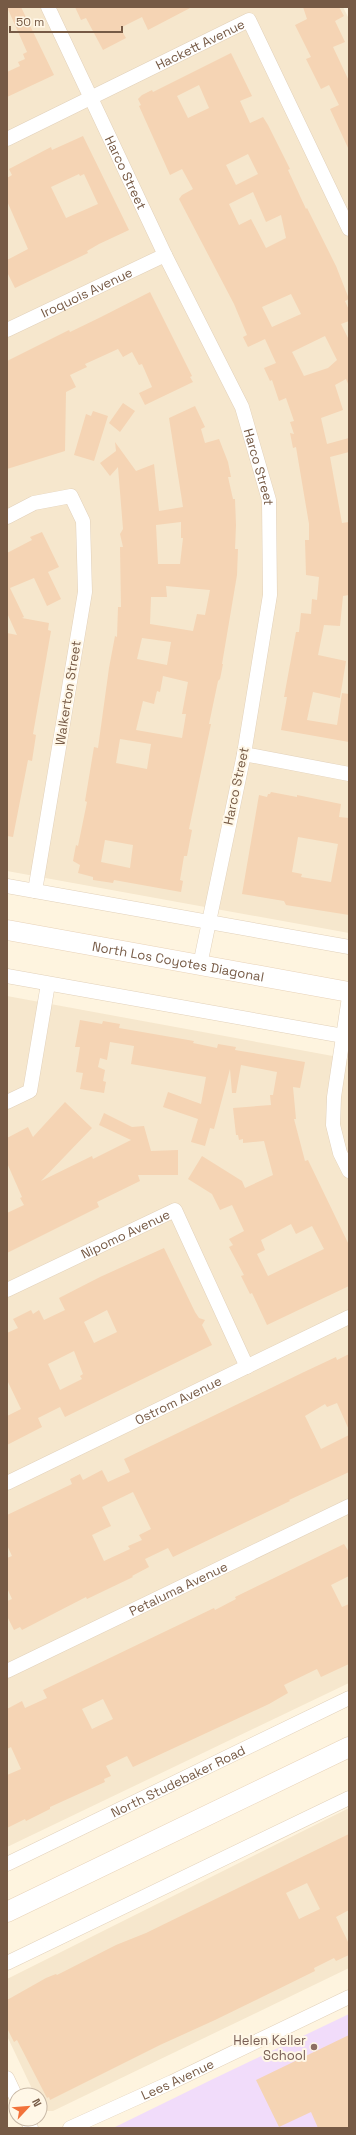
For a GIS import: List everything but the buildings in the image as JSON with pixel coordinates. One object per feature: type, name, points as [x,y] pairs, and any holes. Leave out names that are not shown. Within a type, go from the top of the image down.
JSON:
[{"type":"main road","name":"North Los Coyotes Diagonal","points":[[7,930],[349,992]]},
{"type":"main road","points":[[7,1912],[349,1747]]},
{"type":"street","name":"Harco Street","points":[[48,7],[93,98],[165,254],[242,407],[269,500],[270,595],[244,754],[200,965]]},
{"type":"street","name":"Hackett Avenue","points":[[7,139],[249,20],[349,229]]},
{"type":"street","name":"Iroquois Avenue","points":[[7,330],[165,254]]},
{"type":"street","name":"Walkerton Street","points":[[7,517],[34,503],[71,496],[82,521],[85,592],[35,891]]},
{"type":"street","points":[[244,754],[349,774]]},
{"type":"street","points":[[7,886],[349,947]]},
{"type":"street","points":[[7,976],[346,1037]]},
{"type":"street","points":[[7,1102],[30,1091],[48,984]]},
{"type":"street","points":[[349,997],[346,1037],[334,1097],[333,1125],[340,1154],[349,1171]]},
{"type":"street","name":"Nipomo Avenue","points":[[7,1290],[175,1210],[247,1367]]},
{"type":"street","name":"Ostrom Avenue","points":[[7,1483],[349,1317]]},
{"type":"street","name":"Petaluma Avenue","points":[[7,1671],[349,1506]]},
{"type":"street","name":"North Studebaker Road","points":[[7,1864],[349,1698]]},
{"type":"street","points":[[7,1964],[349,1798]]},
{"type":"street","name":"Lees Avenue","points":[[70,2128],[172,2082],[349,1997]]},
{"type":"street","points":[[7,2078],[12,2087]]},
{"type":"shaded area","points":[[7,7],[343,7],[349,19],[349,933],[7,871]]},
{"type":"shaded area","points":[[7,996],[349,1059],[349,1683],[7,1847]]},
{"type":"shaded area","points":[[349,1808],[349,1968],[53,2111],[48,2111],[48,2087],[31,2087],[7,2036],[7,1979]]},
{"type":"shaded area","name":"Helen Keller School","points":[[349,2014],[349,2128],[113,2128],[211,2080]]},
{"type":"place","name":"Helen Keller School","points":[[314,2047]]}]
